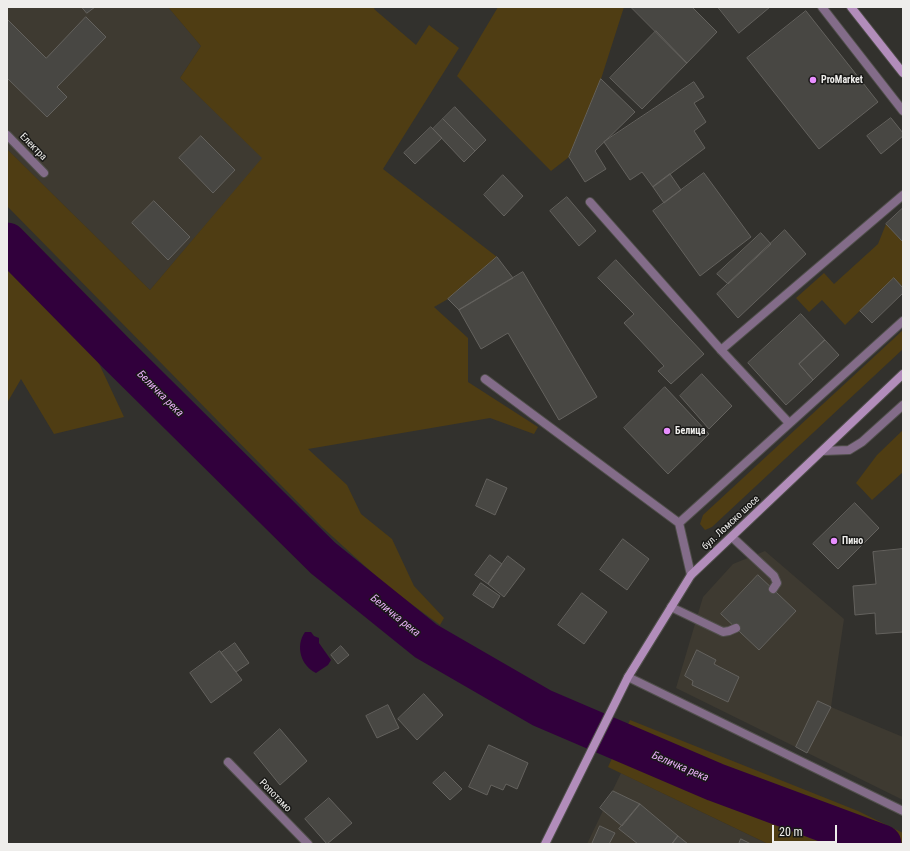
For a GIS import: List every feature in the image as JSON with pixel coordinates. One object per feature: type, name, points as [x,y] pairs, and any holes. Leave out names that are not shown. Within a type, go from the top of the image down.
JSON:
[{"type":"main road","points":[[851,7],[903,74]]},
{"type":"main road","name":"бул. Ломско шосе","points":[[545,844],[628,677],[691,575],[903,374]]},
{"type":"street","points":[[822,7],[903,111]]},
{"type":"street","name":"Електра","points":[[7,134],[44,173]]},
{"type":"street","points":[[721,350],[903,194]]},
{"type":"street","points":[[590,202],[721,350],[789,423]]},
{"type":"street","points":[[679,523],[903,321]]},
{"type":"street","points":[[485,379],[679,523],[691,575]]},
{"type":"street","points":[[823,451],[849,450],[862,442],[903,404]]},
{"type":"street","points":[[732,537],[774,576],[777,583],[773,589]]},
{"type":"street","points":[[671,607],[723,632],[736,628]]},
{"type":"street","points":[[628,677],[903,811]]},
{"type":"street","name":"Ропотамо","points":[[228,762],[308,844]]},
{"type":"shaded area","points":[[7,7],[168,7],[201,46],[180,78],[263,158],[150,290],[7,149]]},
{"type":"shaded area","points":[[168,7],[375,7],[374,9],[416,45],[429,25],[459,48],[383,169],[497,257],[448,299],[434,307],[468,338],[468,382],[538,427],[534,434],[490,418],[308,449],[347,485],[361,514],[392,539],[414,586],[444,618],[440,625],[388,587],[322,527],[7,206],[7,149],[150,290],[262,158],[180,78],[201,46]]},
{"type":"shaded area","points":[[498,7],[624,7],[601,79],[569,157],[551,171],[457,76]]},
{"type":"shaded area","points":[[886,224],[903,242],[903,287],[894,278],[845,325],[822,300],[809,312],[796,298],[824,273],[834,284],[878,244]]},
{"type":"shaded area","points":[[7,270],[95,355],[124,417],[54,434],[21,379],[7,403]]},
{"type":"shaded area","points":[[903,330],[903,349],[712,527],[705,530],[700,524],[703,515]]},
{"type":"shaded area","points":[[903,430],[903,472],[872,500],[856,483],[877,455]]},
{"type":"shaded area","points":[[765,551],[844,619],[831,707],[903,737],[903,800],[676,688],[703,597],[733,564]]},
{"type":"shaded area","points":[[305,632],[311,632],[314,636],[319,638],[319,643],[331,660],[328,665],[316,673],[307,666],[301,655],[300,643]]},
{"type":"shaded area","points":[[630,720],[858,811],[903,833],[903,844],[768,844],[608,767]]},
{"type":"shaded area","points":[[621,773],[768,844],[587,844]]},
{"type":"building","points":[[82,7],[95,7],[87,13]]},
{"type":"building","points":[[631,7],[692,7],[717,32],[687,63]]},
{"type":"building","points":[[718,7],[770,7],[739,33]]},
{"type":"building","name":"ProMarket","points":[[806,11],[878,102],[819,149],[747,58]]},
{"type":"building","points":[[86,17],[106,37],[57,87],[67,97],[47,117],[7,78],[7,19],[46,58]]},
{"type":"building","points":[[656,31],[687,63],[642,109],[610,78]]},
{"type":"building","points":[[601,79],[635,112],[595,151],[606,169],[585,182],[569,157]]},
{"type":"building","points":[[694,82],[704,97],[694,103],[706,122],[694,131],[705,148],[653,187],[642,172],[630,180],[604,142]]},
{"type":"building","points":[[455,107],[486,140],[475,151],[443,119]]},
{"type":"building","points":[[891,118],[903,133],[903,136],[881,154],[867,136]]},
{"type":"building","points":[[443,119],[475,151],[464,162],[433,129]]},
{"type":"building","points":[[431,127],[442,138],[415,164],[404,153]]},
{"type":"building","points":[[201,136],[235,170],[213,193],[179,158]]},
{"type":"building","points":[[704,173],[751,237],[700,276],[653,211]]},
{"type":"building","points":[[670,174],[681,190],[664,203],[653,187]]},
{"type":"building","points":[[503,175],[523,196],[504,216],[484,195]]},
{"type":"building","points":[[567,197],[596,231],[579,246],[550,211]]},
{"type":"building","points":[[154,201],[190,237],[168,260],[132,223]]},
{"type":"building","points":[[903,208],[903,242],[886,224]]},
{"type":"building","points":[[785,230],[806,254],[738,318],[717,294]]},
{"type":"building","points":[[761,233],[771,244],[728,284],[717,274]]},
{"type":"building","points":[[497,257],[513,278],[459,310],[448,299]]},
{"type":"building","points":[[616,260],[704,354],[671,384],[658,371],[664,366],[624,323],[634,314],[598,278]]},
{"type":"building","points":[[523,272],[597,397],[559,420],[508,333],[481,349],[459,310]]},
{"type":"building","points":[[894,278],[903,288],[903,293],[872,323],[860,311]]},
{"type":"building","points":[[801,314],[825,340],[799,364],[813,380],[786,405],[748,363]]},
{"type":"building","points":[[825,340],[839,355],[813,380],[799,364]]},
{"type":"building","points":[[702,374],[732,406],[709,429],[680,396]]},
{"type":"building","name":"Белица","points":[[665,387],[709,434],[668,474],[624,428]]},
{"type":"building","points":[[487,479],[507,488],[495,515],[476,506]]},
{"type":"building","points":[[855,503],[879,528],[838,569],[813,544]]},
{"type":"building","points":[[623,539],[649,559],[627,590],[600,570]]},
{"type":"building","points":[[903,549],[903,632],[876,634],[875,613],[855,615],[853,586],[876,584],[873,552]]},
{"type":"building","points":[[490,555],[502,564],[488,584],[475,575]]},
{"type":"building","points":[[508,556],[525,569],[504,597],[488,584]]},
{"type":"building","points":[[758,575],[796,611],[759,650],[721,614]]},
{"type":"building","points":[[481,583],[500,596],[493,608],[473,595]]},
{"type":"building","points":[[582,593],[607,612],[584,644],[558,625]]},
{"type":"building","points":[[235,643],[249,663],[236,672],[221,653]]},
{"type":"building","points":[[341,646],[349,655],[338,664],[331,655]]},
{"type":"building","points":[[697,650],[716,660],[714,664],[739,677],[728,702],[692,685],[693,681],[685,676]]},
{"type":"building","points":[[220,651],[242,680],[211,703],[190,673]]},
{"type":"building","points":[[424,694],[443,715],[417,740],[398,719]]},
{"type":"building","points":[[818,701],[831,707],[807,753],[796,747]]},
{"type":"building","points":[[388,705],[399,728],[377,738],[366,716]]},
{"type":"building","points":[[280,729],[307,761],[280,785],[254,753]]},
{"type":"building","points":[[489,745],[528,763],[517,789],[506,784],[503,790],[491,785],[487,795],[469,787]]},
{"type":"building","points":[[445,772],[462,789],[450,800],[433,783]]},
{"type":"building","points":[[613,791],[640,804],[622,826],[600,808]]},
{"type":"building","points":[[329,798],[352,823],[327,844],[305,819]]},
{"type":"building","points":[[640,804],[678,836],[672,844],[638,844],[619,829]]},
{"type":"building","points":[[600,826],[615,833],[609,844],[592,844]]},
{"type":"building","points":[[678,836],[688,844],[672,844]]},
{"type":"building","points":[[741,839],[751,844],[739,844]]},
{"type":"waterway","name":"Беличка река","points":[[7,242],[116,353],[323,558],[426,641],[542,708],[715,782],[882,844]]},
{"type":"place","name":"ProMarket","points":[[813,80]]},
{"type":"place","name":"Белица","points":[[667,431]]},
{"type":"place","name":"Пино","points":[[834,541]]}]
